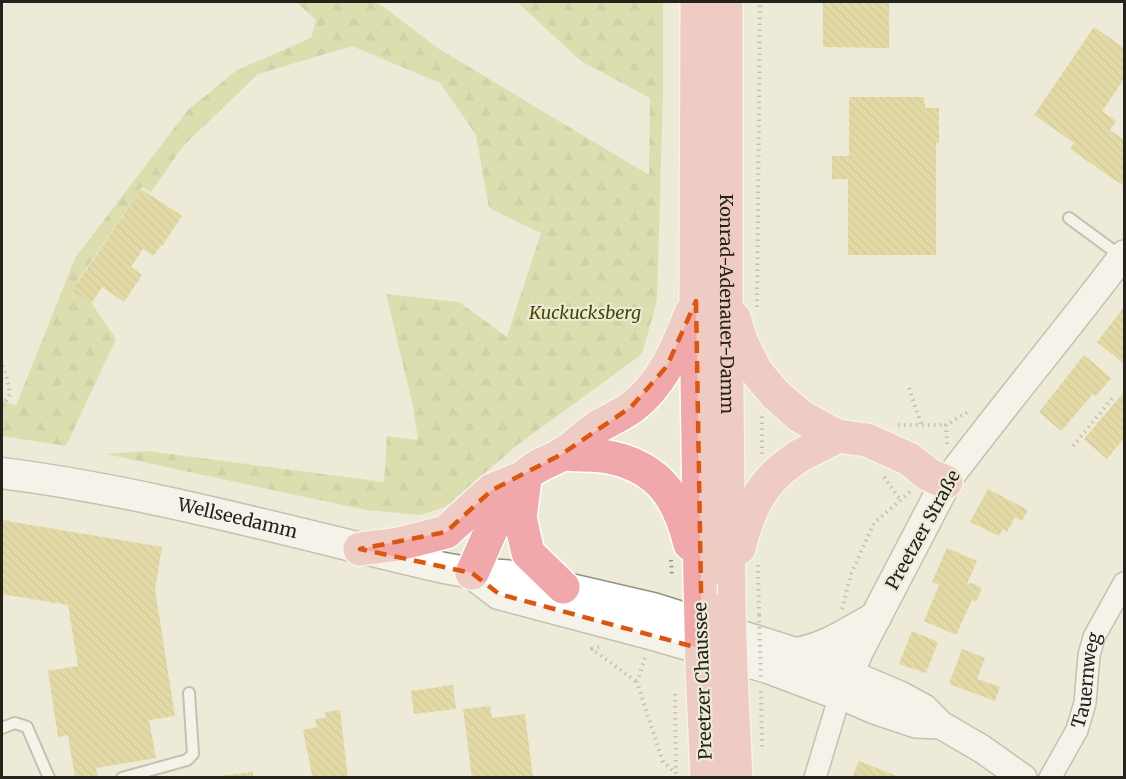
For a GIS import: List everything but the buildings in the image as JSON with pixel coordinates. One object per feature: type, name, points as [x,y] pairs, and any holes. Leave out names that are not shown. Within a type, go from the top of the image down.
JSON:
[{"type":"highway","name":"Konrad-Adenauer-Damm","points":[[697,2],[711,296],[729,597]]},
{"type":"highway","name":"Konrad-Adenauer-Damm","points":[[711,296],[726,2]]},
{"type":"highway","points":[[360,549],[399,544],[446,532],[492,490],[526,475],[632,407],[652,389],[711,296],[765,384],[786,405],[800,416],[837,436],[867,440],[909,459],[928,475],[946,482]]},
{"type":"highway","points":[[729,597],[752,505],[769,481],[793,460],[837,436]]},
{"type":"highway","points":[[561,454],[614,458],[652,475],[678,505],[687,530],[729,597]]},
{"type":"highway","points":[[472,573],[490,531],[512,492],[526,475]]},
{"type":"highway","points":[[526,475],[520,518],[528,553],[563,587]]},
{"type":"highway","name":"Preetzer Chaussee","points":[[729,597],[736,777]]},
{"type":"highway","name":"Preetzer Chaussee","points":[[707,777],[732,673]]},
{"type":"main road","name":"Wellseedamm","points":[[2,474],[66,481],[360,549],[472,573],[515,576],[653,608],[795,653],[844,684]]},
{"type":"main road","name":"Preetzer Straße","points":[[844,684],[946,482]]},
{"type":"main road","name":"Wellseedamm","points":[[472,573],[499,594],[768,668],[844,684]]},
{"type":"main road","points":[[795,653],[811,651],[876,617]]},
{"type":"street","name":"Preetzer Straße","points":[[946,482],[1124,256]]},
{"type":"street","name":"Tauernweg","points":[[1050,777],[1077,730],[1085,703],[1089,655],[1094,637],[1125,583]]},
{"type":"street","name":"Preetzer Straße","points":[[815,777],[844,684]]},
{"type":"street","points":[[844,684],[924,708],[941,725],[1023,777]]},
{"type":"lane","points":[[1069,218],[1124,256]]},
{"type":"lane","points":[[122,777],[187,760],[193,754],[189,693]]},
{"type":"lane","points":[[2,728],[15,723],[27,727],[49,777]]},
{"type":"path","points":[[756,308],[760,2]]},
{"type":"path","points":[[2,366],[10,394],[2,407]]},
{"type":"path","points":[[765,384],[762,398],[762,473],[769,481]]},
{"type":"path","points":[[909,388],[921,425]]},
{"type":"path","points":[[1073,446],[1115,395]]},
{"type":"path","points":[[877,473],[885,477],[901,501]]},
{"type":"path","points":[[758,561],[729,597],[732,673],[762,755]]},
{"type":"path","points":[[605,647],[597,646],[592,649],[637,682],[663,762],[675,771]]},
{"type":"path","points":[[637,682],[648,648]]},
{"type":"path","points":[[675,691],[676,777]]},
{"type":"highlighted area","points":[[696,301],[702,649],[499,594],[472,573],[360,549],[446,532],[492,490],[562,454],[631,407],[667,366]]},
{"type":"green space","name":"Kuckucksberg","points":[[296,2],[377,2],[439,49],[649,175],[650,98],[581,61],[517,2],[663,2],[663,93],[657,300],[642,354],[516,446],[445,507],[420,515],[366,510],[106,454],[147,451],[384,482],[387,436],[418,440],[413,406],[386,294],[459,302],[507,337],[541,233],[489,208],[476,135],[440,83],[352,46],[258,74],[184,145],[151,192],[142,187],[77,282],[116,339],[66,446],[2,436],[2,400],[16,406],[75,258],[188,110],[237,70],[311,38],[316,20]]}]
